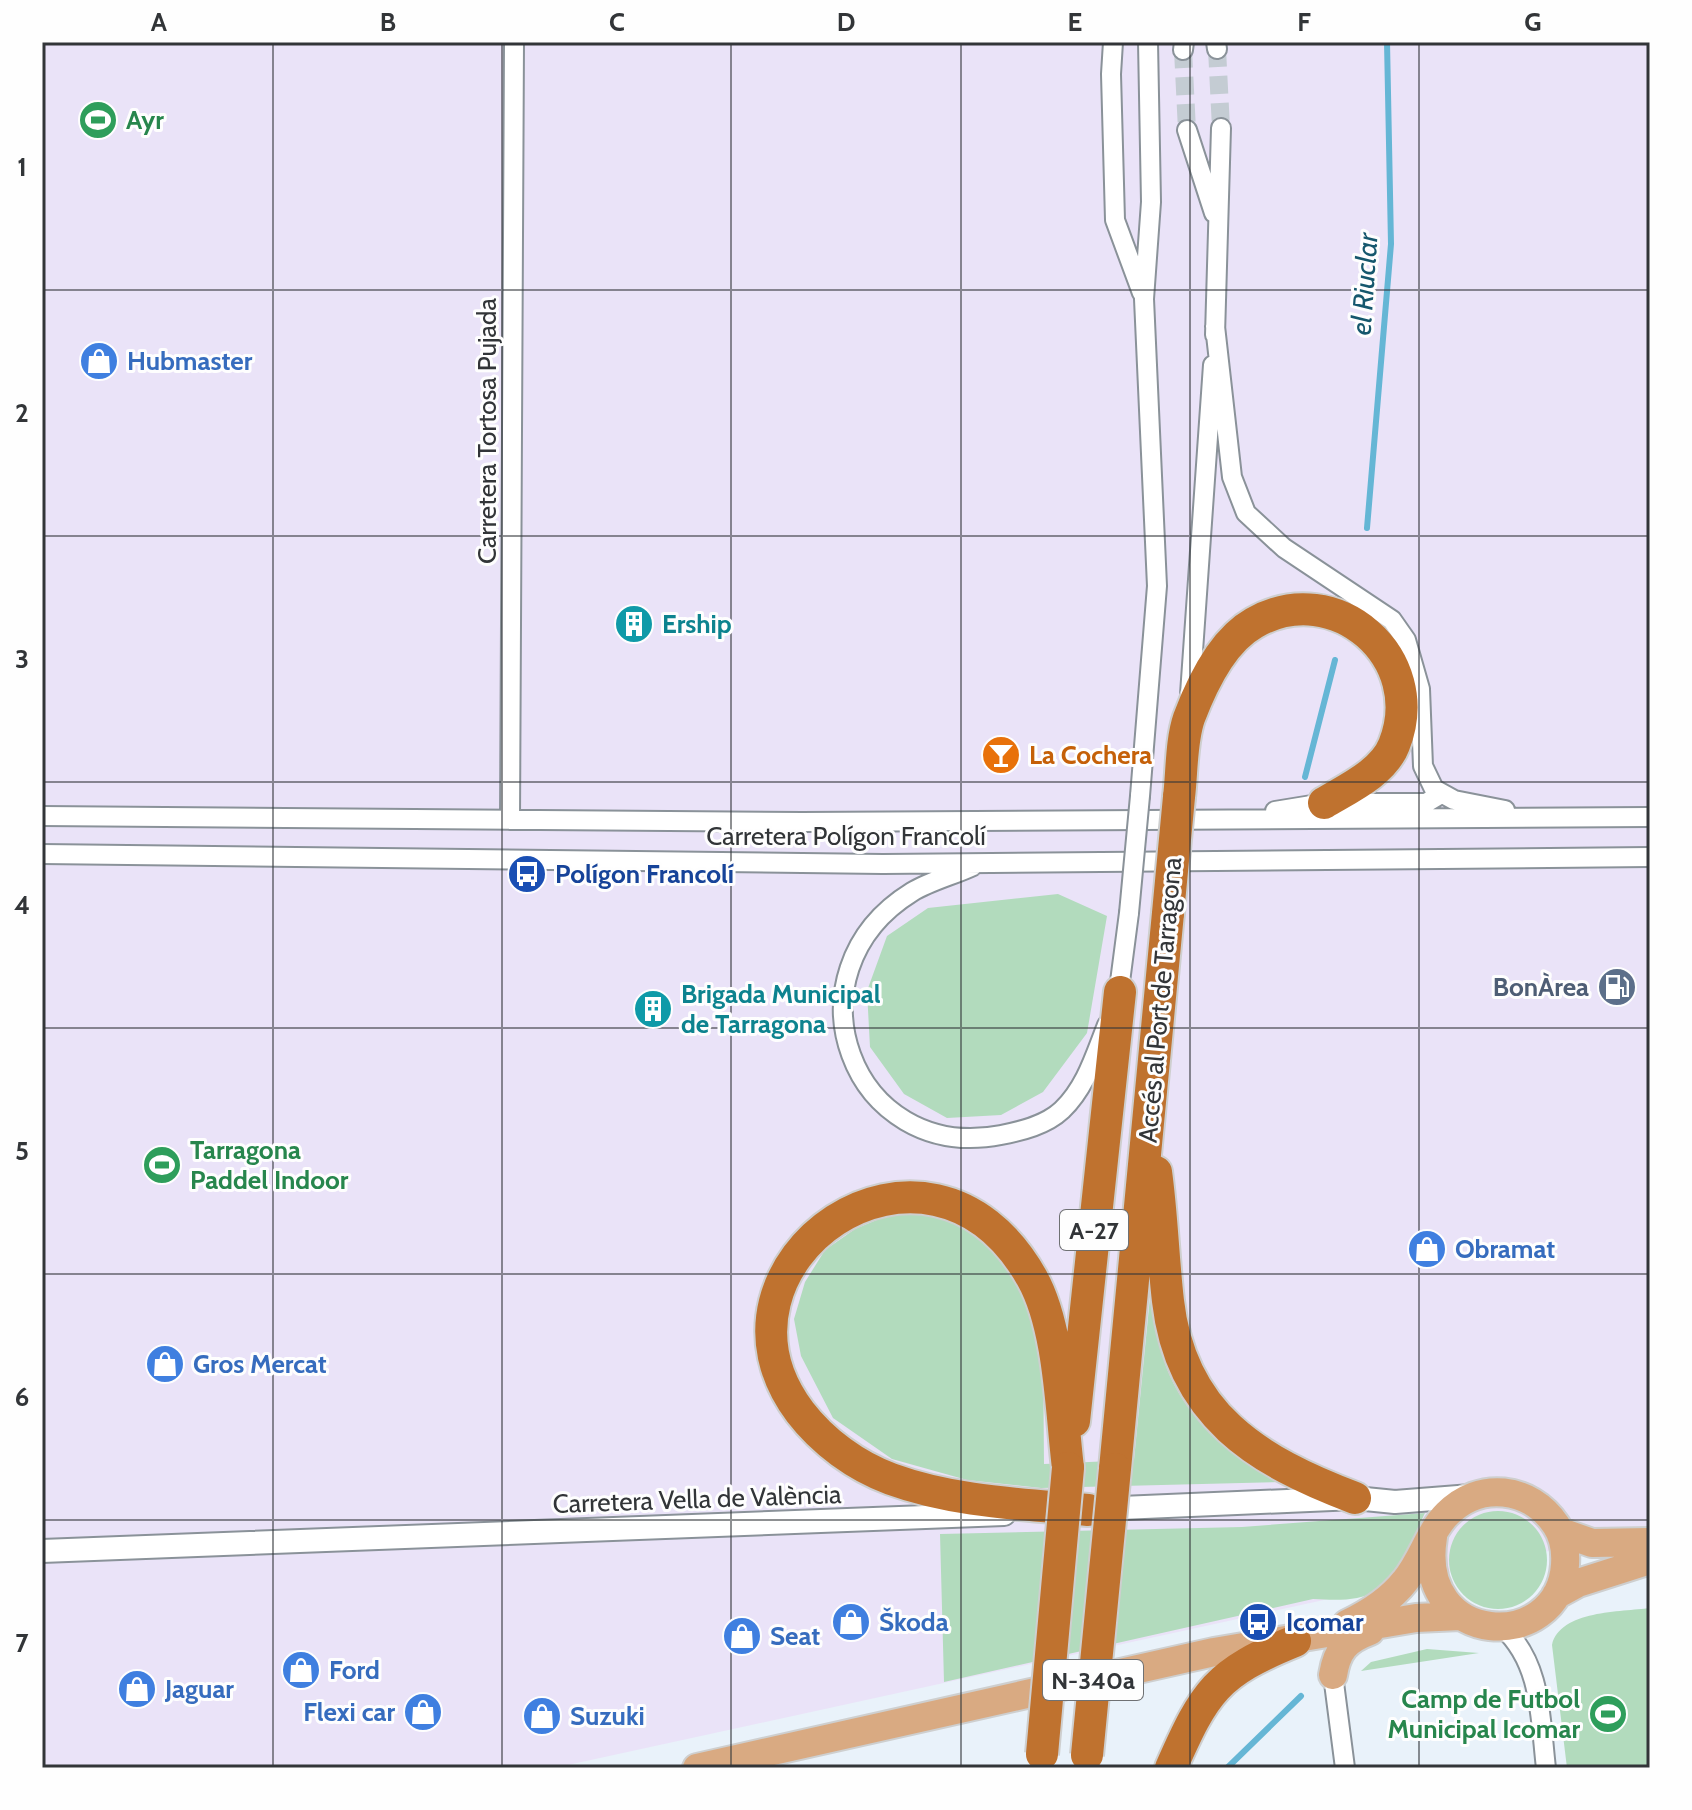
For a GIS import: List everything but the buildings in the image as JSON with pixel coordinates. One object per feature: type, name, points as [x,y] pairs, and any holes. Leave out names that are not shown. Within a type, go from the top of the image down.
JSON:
[{"type":"highway","points":[[1188,721],[1226,649],[1252,624],[1291,609],[1320,610],[1347,617],[1385,651],[1395,674],[1400,705],[1394,746],[1362,780],[1324,803]]},
{"type":"highway","name":"Accés al Port de Tarragona","points":[[1086,1762],[1188,721]]},
{"type":"highway","name":"Accés al Port de Tarragona","points":[[1042,1761],[1068,1468],[1120,992]]},
{"type":"highway","points":[[1148,1122],[1162,1214],[1168,1302],[1173,1329],[1187,1366],[1225,1428],[1251,1449],[1290,1471],[1355,1498]]},
{"type":"highway","points":[[1068,1468],[1044,1309],[1033,1281],[994,1227],[965,1209],[928,1198],[890,1197],[845,1214],[824,1226],[800,1250],[783,1280],[773,1310],[773,1344],[781,1379],[792,1401],[811,1426],[835,1447],[890,1478],[923,1489],[963,1498],[1088,1510]]},
{"type":"highway","points":[[1171,1768],[1202,1704],[1224,1677],[1248,1660],[1295,1641]]},
{"type":"main road","points":[[1476,1496],[1507,1492],[1530,1499],[1548,1513],[1561,1532],[1566,1553],[1564,1575],[1556,1595],[1542,1612],[1523,1623],[1502,1627]]},
{"type":"main road","name":"N-340a","points":[[1328,1632],[1365,1615],[1403,1584],[1444,1517],[1462,1501],[1476,1496]]},
{"type":"main road","points":[[1561,1532],[1592,1543],[1644,1545]]},
{"type":"main road","points":[[1433,1537],[1429,1560],[1434,1583],[1444,1602],[1460,1616]]},
{"type":"main road","points":[[1556,1595],[1644,1545]]},
{"type":"main road","name":"N-340a","points":[[697,1768],[1214,1652],[1295,1641],[1328,1632],[1416,1618],[1460,1616],[1480,1625],[1502,1627]]},
{"type":"main road","points":[[1333,1675],[1336,1657],[1349,1639],[1385,1625]]},
{"type":"street","name":"Carretera Tortosa Pujada","points":[[510,820],[514,42]]},
{"type":"street","name":"Accés al Port de Tarragona","points":[[1113,42],[1115,220],[1144,299]]},
{"type":"street","name":"Accés al Port de Tarragona","points":[[1120,992],[1157,586],[1144,299],[1151,202],[1148,42]]},
{"type":"street","name":"Accés al Port de Tarragona","points":[[1188,721],[1205,525],[1220,231],[1221,128]]},
{"type":"street","name":"Accés al Port de Tarragona","points":[[1187,130],[1220,231]]},
{"type":"street","points":[[1215,326],[1232,477],[1246,513],[1284,548],[1381,611],[1406,640],[1420,689],[1423,766],[1441,794],[1454,800],[1543,817]]},
{"type":"street","points":[[1237,820],[1324,803],[1426,803],[1441,794]]},
{"type":"street","name":"Carretera Polígon Francolí","points":[[42,816],[510,820],[1650,817]]},
{"type":"street","name":"Carretera Polígon Francolí","points":[[42,854],[981,863],[1650,857]]},
{"type":"street","points":[[981,863],[912,892],[864,939],[850,962],[842,992],[850,1051],[861,1077],[879,1099],[910,1125],[948,1137],[980,1139],[1025,1131],[1061,1111],[1086,1080],[1120,992]]},
{"type":"street","name":"Carretera Vella de València","points":[[42,1551],[734,1526],[1355,1498],[1395,1502],[1476,1496]]},
{"type":"street","points":[[1502,1627],[1520,1643],[1530,1665],[1546,1768]]},
{"type":"street","points":[[1333,1675],[1345,1768]]},
{"type":"shaded area","points":[[42,42],[1650,42],[1650,1529],[554,1768],[42,1768]]},
{"type":"green space","points":[[1058,894],[1107,916],[1087,1033],[1043,1092],[1001,1115],[947,1118],[904,1094],[870,1047],[867,991],[887,936],[928,908]]},
{"type":"green space","points":[[926,1213],[961,1225],[996,1250],[1022,1289],[1043,1346],[1044,1464],[1134,1460],[1150,1297],[1166,1367],[1190,1410],[1232,1451],[1282,1482],[1041,1488],[967,1480],[892,1459],[833,1418],[801,1356],[794,1319],[805,1282],[825,1250],[855,1229],[891,1214]]},
{"type":"green space","points":[[1498,1511],[1525,1519],[1539,1533],[1547,1560],[1539,1587],[1525,1601],[1498,1609],[1471,1601],[1457,1587],[1449,1560],[1457,1533],[1471,1519]]},
{"type":"green space","points":[[1425,1513],[1411,1549],[1399,1569],[1379,1589],[1369,1594],[1344,1600],[1313,1599],[944,1682],[940,1534],[1242,1527]]},
{"type":"green space","name":"Camp de Futbol Municipal Icomar","points":[[1650,1608],[1650,1768],[1567,1768],[1552,1645],[1557,1634],[1567,1625],[1593,1615]]},
{"type":"green space","points":[[1427,1649],[1479,1653],[1361,1671],[1371,1662]]},
{"type":"waterway","name":"el Riuclar","points":[[1367,528],[1391,244],[1387,42]]},
{"type":"waterway","name":"el Riuclar","points":[[1305,777],[1335,660]]},
{"type":"waterway","points":[[1227,1768],[1301,1696]]},
{"type":"tunnel","points":[[1217,49],[1221,128]]},
{"type":"tunnel","points":[[1183,50],[1187,130]]},
{"type":"place","name":"Ayr","points":[[98,120]]},
{"type":"place","name":"Hubmaster","points":[[99,361]]},
{"type":"place","name":"Ership","points":[[634,624]]},
{"type":"place","name":"La Cochera","points":[[1001,755]]},
{"type":"place","name":"Polígon Francolí","points":[[527,874]]},
{"type":"place","name":"BonÀrea","points":[[1617,987]]},
{"type":"place","name":"Brigada Municipal de Tarragona","points":[[653,1009]]},
{"type":"place","name":"Tarragona Paddel Indoor","points":[[162,1165]]},
{"type":"place","name":"Obramat","points":[[1427,1249]]},
{"type":"place","name":"Gros Mercat","points":[[165,1364]]},
{"type":"place","name":"Škoda","points":[[851,1622]]},
{"type":"place","name":"Icomar","points":[[1258,1622]]},
{"type":"place","name":"Seat","points":[[742,1636]]},
{"type":"place","name":"Ford","points":[[301,1670]]},
{"type":"place","name":"Jaguar","points":[[137,1689]]},
{"type":"place","name":"Flexi car","points":[[423,1712]]},
{"type":"place","name":"Camp de Futbol Municipal Icomar","points":[[1608,1714]]},
{"type":"place","name":"Suzuki","points":[[542,1716]]}]
